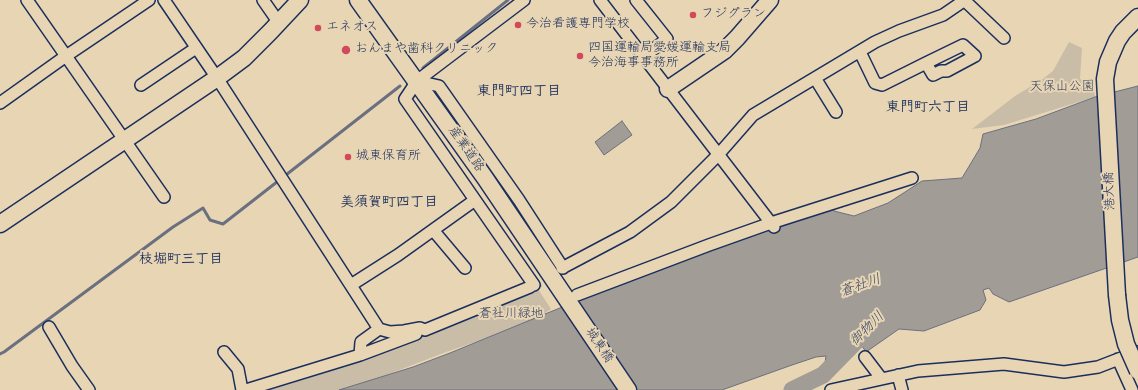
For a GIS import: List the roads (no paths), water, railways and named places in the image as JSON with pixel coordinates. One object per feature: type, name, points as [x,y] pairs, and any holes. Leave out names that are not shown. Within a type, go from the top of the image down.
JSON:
[{"type":"street","points":[[27,0],[164,196]]},
{"type":"street","points":[[0,103],[149,0]]},
{"type":"street","points":[[164,0],[380,329],[390,332],[420,328],[424,330]]},
{"type":"street","points":[[263,0],[279,23]]},
{"type":"street","points":[[0,224],[244,58],[300,0]]},
{"type":"street","name":"産業道路","points":[[358,0],[573,299]]},
{"type":"street","points":[[246,390],[360,355],[532,286],[405,99],[417,81],[524,0]]},
{"type":"street","points":[[600,0],[772,225]]},
{"type":"street","points":[[636,0],[667,39],[643,57]]},
{"type":"street","points":[[668,89],[724,51],[770,0]]},
{"type":"street","points":[[417,81],[439,86],[519,200],[562,268],[635,228],[671,202],[718,155],[753,115],[860,52],[899,31],[943,15],[964,0],[1004,38]]},
{"type":"street","name":"港大橋","points":[[1138,17],[1123,32],[1112,52],[1105,72],[1117,295],[1120,320],[1126,344],[1138,371]]},
{"type":"street","points":[[141,85],[196,48]]},
{"type":"street","points":[[860,52],[875,83],[882,85],[926,63]]},
{"type":"street","points":[[815,78],[836,112]]},
{"type":"street","points":[[573,299],[709,244],[772,225],[912,178]]},
{"type":"street","points":[[351,285],[475,200]]},
{"type":"street","points":[[433,230],[465,268]]},
{"type":"street","name":"城東橋","points":[[573,299],[628,390]]},
{"type":"street","points":[[49,327],[72,366],[89,390]]},
{"type":"street","points":[[360,355],[361,342],[380,329]]},
{"type":"street","points":[[224,352],[238,370],[242,390]]},
{"type":"street","points":[[832,390],[918,371],[1004,364],[1064,372],[1098,367],[1138,352]]},
{"type":"street","points":[[865,357],[881,378]]},
{"type":"street","points":[[1118,359],[1132,390]]},
{"type":"street","points":[[898,375],[902,390]]},
{"type":"water","name":"蒼社川","points":[[1138,86],[1138,257],[1009,302],[993,294],[989,288],[983,290],[986,300],[980,310],[924,331],[899,329],[866,352],[858,340],[824,370],[826,356],[816,357],[722,390],[339,390],[413,367],[450,353],[572,303],[777,224],[833,208],[834,211],[854,216],[888,203],[922,181],[962,178],[980,148],[983,134],[1036,119],[1095,97]]},
{"type":"water","points":[[622,121],[632,135],[604,155],[595,142]]},
{"type":"waterway","points":[[423,68],[508,0]]},
{"type":"waterway","points":[[0,354],[173,227],[203,208],[210,220],[223,224],[400,86]]},
{"type":"waterway","name":"御物川","points":[[792,390],[823,375],[874,323]]},
{"type":"tunnel","points":[[530,287],[556,272]]},
{"type":"place","name":"フジグラン","points":[[693,15]]},
{"type":"place","name":"今治看護専門学校","points":[[518,25]]},
{"type":"place","name":"エネオス","points":[[318,28]]},
{"type":"place","name":"おんまや歯科クリニック","points":[[346,50]]},
{"type":"place","name":"四国運輸局愛媛運輸支局 今治海事事務所","points":[[580,56]]},
{"type":"place","name":"城東保育所","points":[[348,157]]},
{"type":"district","name":"東門町四丁目","points":[[519,93]]},
{"type":"district","name":"東門町六丁目","points":[[928,109]]},
{"type":"district","name":"美須賀町四丁目","points":[[389,204]]},
{"type":"district","name":"枝堀町三丁目","points":[[181,261]]},
{"type":"park label","name":"天保山公園","points":[[1062,88]]},
{"type":"park label","name":"蒼社川緑地","points":[[511,315]]}]
